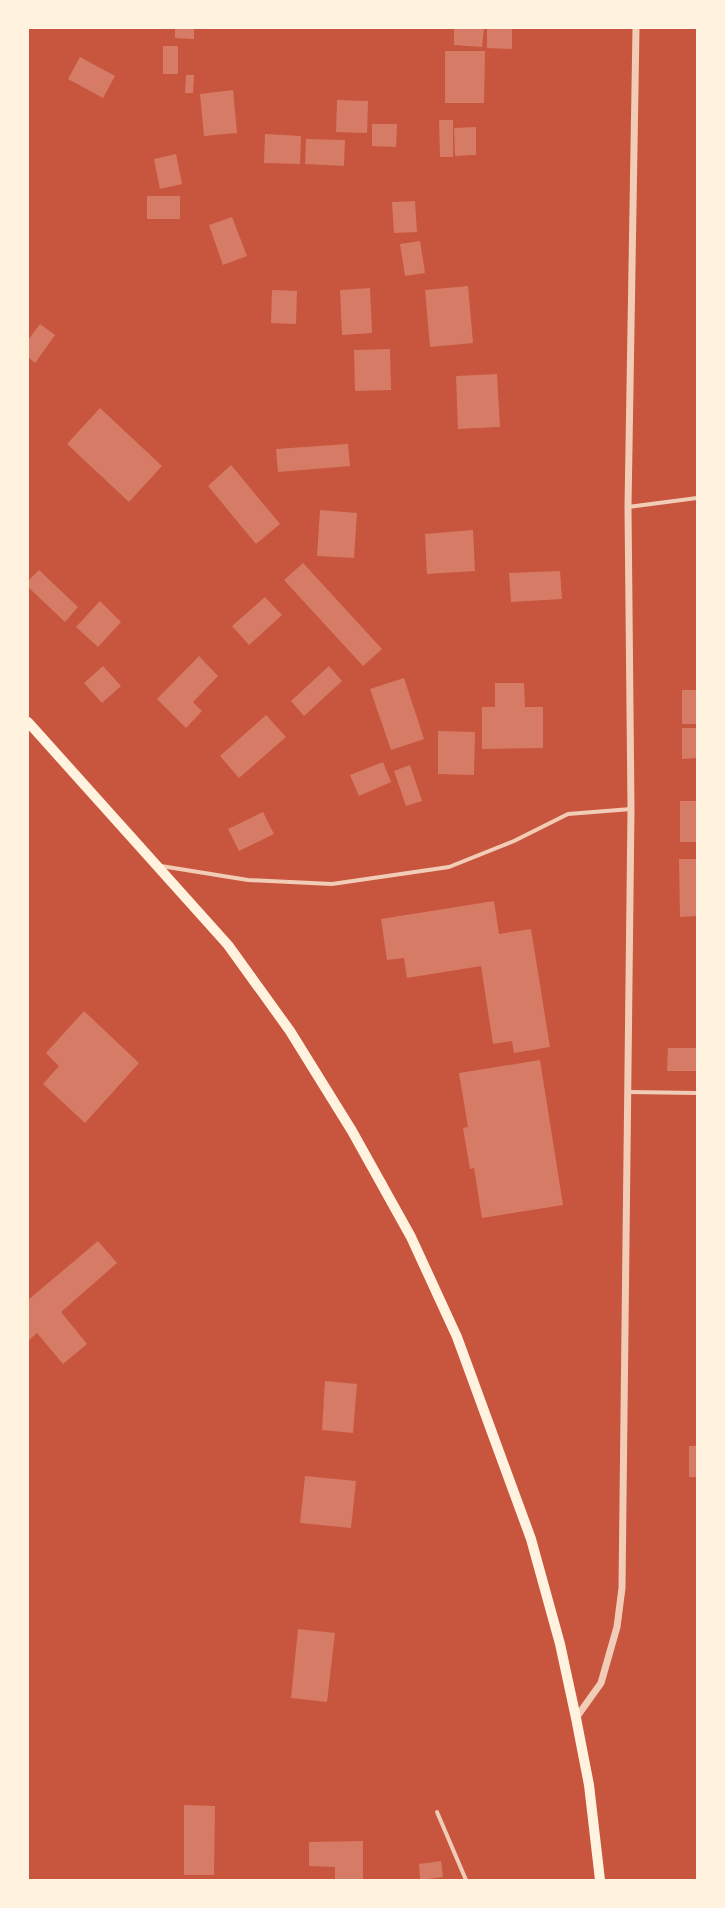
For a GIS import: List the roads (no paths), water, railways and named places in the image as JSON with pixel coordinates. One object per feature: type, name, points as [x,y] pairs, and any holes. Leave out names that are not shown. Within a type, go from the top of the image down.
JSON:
[{"type":"main road","points":[[28,722],[159,866],[228,945],[290,1031],[352,1131],[411,1237],[458,1337],[530,1539],[560,1644],[576,1718],[589,1785],[600,1880]]},
{"type":"street","points":[[576,1718],[601,1683],[617,1627],[622,1588],[629,1092],[631,809],[628,507],[636,28]]},
{"type":"street","points":[[628,507],[697,498]]},
{"type":"street","points":[[159,866],[248,880],[332,884],[449,867],[514,841],[568,814],[631,809]]},
{"type":"street","points":[[629,1092],[697,1093]]},
{"type":"street","points":[[437,1812],[466,1880]]}]
